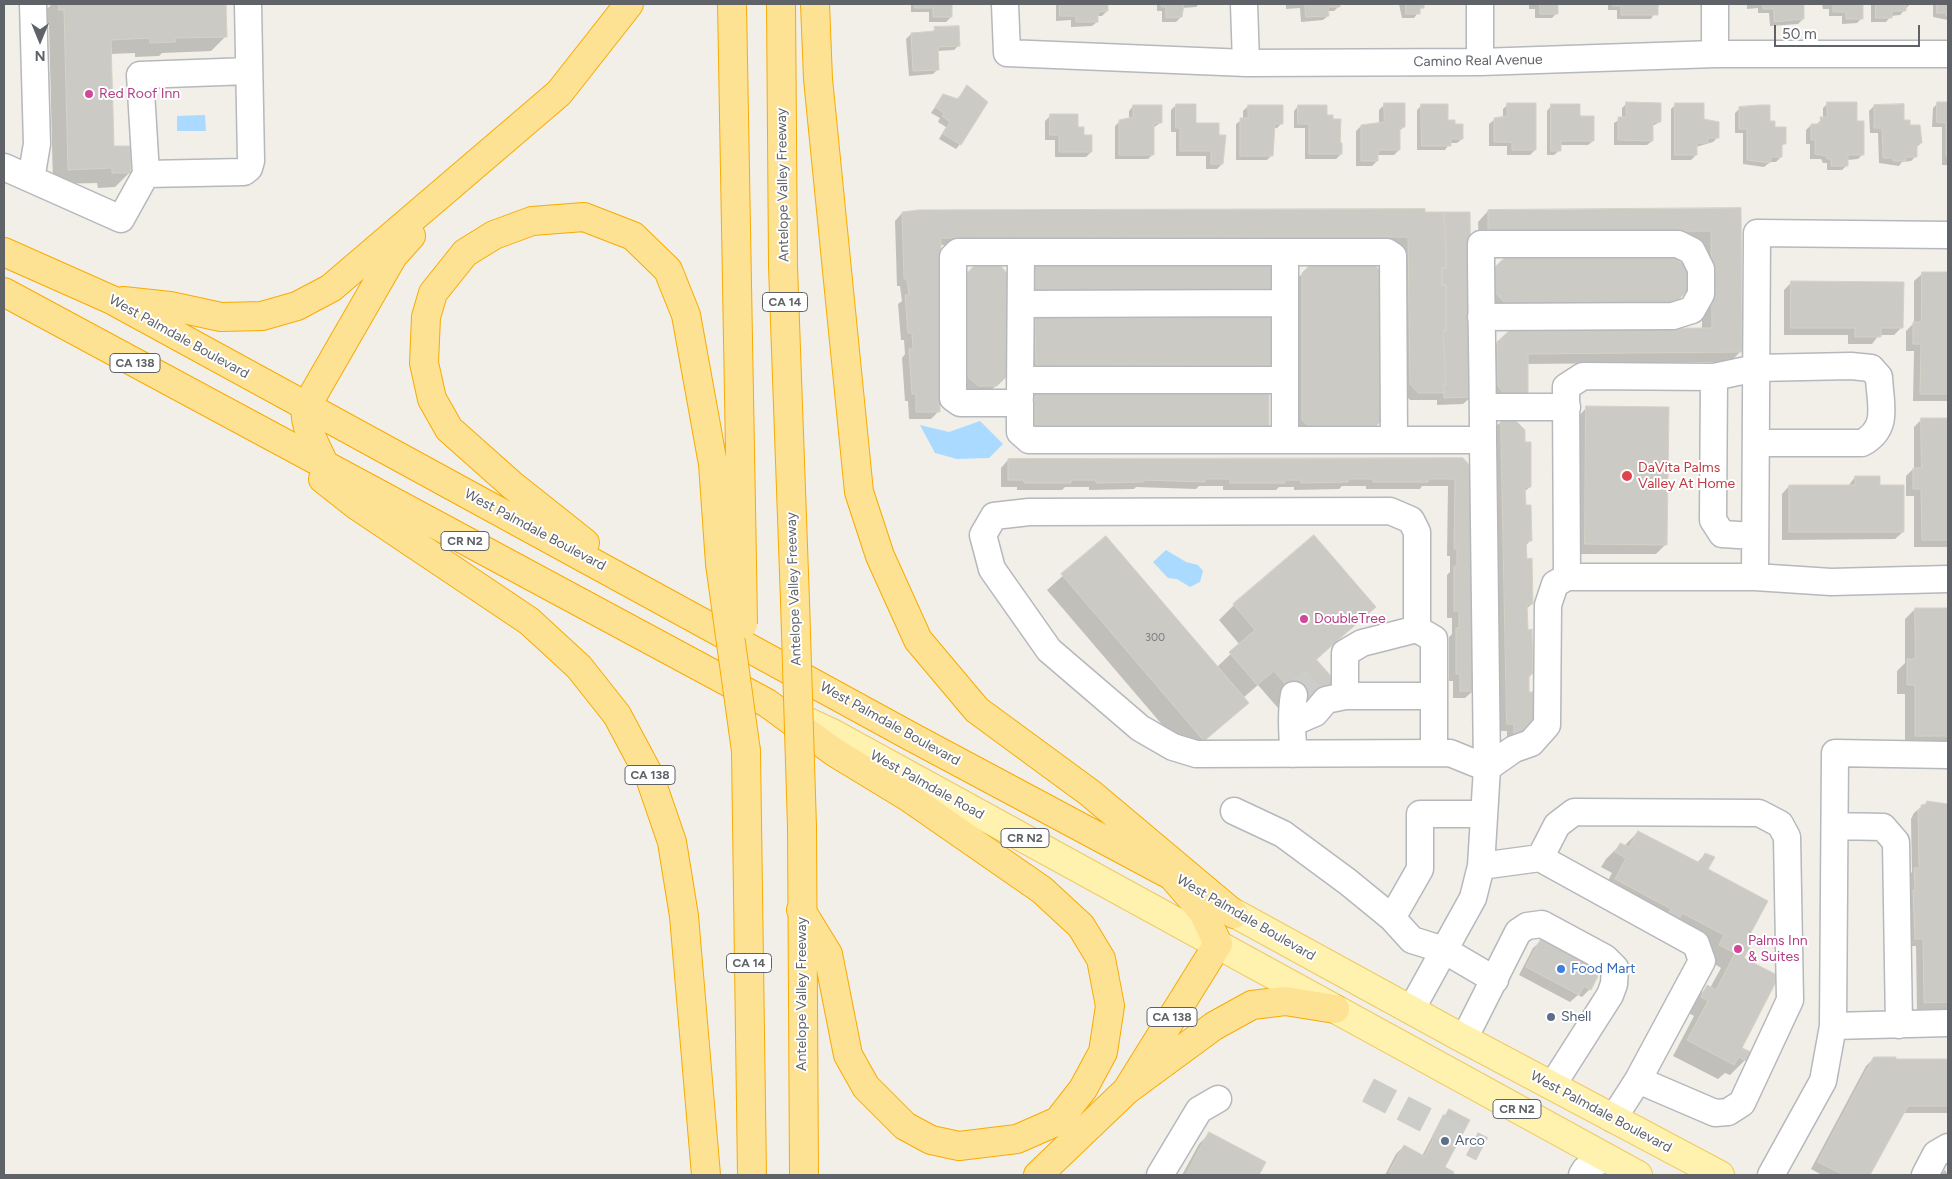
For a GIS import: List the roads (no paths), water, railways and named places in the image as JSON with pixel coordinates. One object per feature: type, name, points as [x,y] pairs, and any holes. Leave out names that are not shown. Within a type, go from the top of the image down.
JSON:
[{"type":"highway","points":[[112,300],[170,306],[221,317],[262,316],[297,306],[331,288],[425,205],[475,167],[559,93],[629,4]]},
{"type":"highway","name":"CA 14","points":[[732,4],[731,563],[746,752],[752,1175]]},
{"type":"highway","name":"Antelope Valley Freeway","points":[[781,4],[783,266],[802,827],[804,1175]]},
{"type":"highway","points":[[815,4],[818,79],[859,492],[880,556],[918,640],[977,710],[1090,793],[1234,914]]},
{"type":"highway","points":[[324,464],[307,424],[305,416],[306,407],[393,256],[475,167]]},
{"type":"highway","points":[[638,586],[512,485],[449,429],[432,399],[424,363],[426,317],[433,293],[464,253],[494,235],[532,221],[584,217],[633,236],[668,270],[686,315],[731,563]]},
{"type":"highway","name":"West Palmdale Boulevard","points":[[4,252],[112,300],[910,736],[1172,876]]},
{"type":"highway","name":"CA 138","points":[[4,292],[267,433],[356,505],[528,621],[579,667],[617,715],[649,775],[672,842],[684,916],[706,1175]]},
{"type":"highway","name":"CR N2","points":[[267,433],[766,702]]},
{"type":"highway","points":[[766,702],[834,752],[908,797],[1042,890],[1081,926],[1101,959],[1110,1006],[1103,1052],[1083,1089],[1058,1120],[1016,1139],[959,1146],[931,1140],[904,1126],[866,1087],[848,1055],[828,954],[801,910]]},
{"type":"highway","points":[[1172,876],[1202,912],[1218,944]]},
{"type":"highway","name":"CA 138","points":[[1038,1175],[1127,1090],[1218,944]]},
{"type":"highway","points":[[1127,1090],[1214,1026],[1252,1004],[1284,1001],[1335,1009]]},
{"type":"main road","name":"West Palmdale Road","points":[[766,702],[832,733],[1218,944]]},
{"type":"main road","name":"West Palmdale Boulevard","points":[[1172,876],[1234,914],[1720,1175]]},
{"type":"main road","name":"CR N2","points":[[1218,944],[1638,1175]]},
{"type":"main road","points":[[1396,1042],[1411,1010]]},
{"type":"main road","points":[[1487,1092],[1498,1089],[1511,1090],[1563,1114],[1586,1121],[1613,1119]]},
{"type":"main road","points":[[1605,1157],[1618,1147],[1632,1147],[1684,1175]]},
{"type":"street","points":[[32,179],[37,144],[33,4]]},
{"type":"street","points":[[146,174],[244,172],[249,168],[248,4]]},
{"type":"street","name":"Camino Real Avenue","points":[[1005,4],[1007,53],[1246,63],[1480,62],[1716,54],[1948,54]]},
{"type":"street","points":[[1244,4],[1246,63]]},
{"type":"street","points":[[1480,4],[1480,62]]},
{"type":"street","points":[[1715,4],[1716,54]]},
{"type":"street","points":[[4,167],[121,219],[146,174],[140,75],[249,71]]},
{"type":"street","points":[[1755,578],[1757,233],[1948,235]]},
{"type":"street","points":[[1411,1010],[1473,898],[1482,866],[1487,768],[1481,244],[1678,244],[1692,251],[1701,269],[1701,294],[1692,310],[1673,316],[1482,317]]},
{"type":"street","points":[[1285,380],[1020,392],[960,402],[953,398],[953,257],[958,252],[1387,252],[1393,256],[1394,440]]},
{"type":"street","points":[[1021,252],[1020,432],[1029,440],[1483,440]]},
{"type":"street","points":[[1285,252],[1285,440]]},
{"type":"street","points":[[1021,304],[1285,303]]},
{"type":"street","points":[[1567,576],[1566,387],[1583,376],[1714,377],[1756,368],[1851,366],[1871,368],[1879,377],[1881,424],[1874,436],[1862,443],[1756,443]]},
{"type":"street","points":[[1714,377],[1713,520],[1722,534],[1755,536]]},
{"type":"street","points":[[1483,407],[1567,407]]},
{"type":"street","points":[[1417,629],[1417,532],[1411,520],[1390,511],[1029,512],[994,516],[983,535],[992,569],[1049,650],[1140,728],[1173,747],[1196,754],[1450,753],[1487,768]]},
{"type":"street","points":[[1487,768],[1514,749],[1531,743],[1547,725],[1548,605],[1555,584],[1567,576],[1755,578],[1832,582],[1948,579]]},
{"type":"street","points":[[1324,669],[1362,643],[1417,629],[1434,639],[1434,753]]},
{"type":"street","points":[[1345,653],[1345,696]]},
{"type":"street","points":[[1293,754],[1294,722],[1291,709],[1294,695]]},
{"type":"street","points":[[1294,722],[1314,713],[1326,700],[1345,696],[1434,696]]},
{"type":"street","points":[[1771,1175],[1823,1081],[1833,1026],[1835,753],[1948,755]]},
{"type":"street","points":[[1234,811],[1283,834],[1392,918],[1412,940],[1444,950],[1495,980]]},
{"type":"street","points":[[1540,858],[1557,825],[1574,812],[1759,813],[1780,824],[1787,837],[1790,1000],[1742,1103],[1728,1112],[1716,1113],[1638,1080]]},
{"type":"street","points":[[1392,918],[1420,869],[1420,814],[1484,814]]},
{"type":"street","points":[[1835,826],[1883,827],[1896,842],[1899,1025]]},
{"type":"street","points":[[1482,866],[1540,858],[1696,944],[1702,961],[1638,1080],[1613,1119]]},
{"type":"street","points":[[1464,1039],[1518,932],[1535,923],[1542,924],[1604,958],[1615,968],[1614,984],[1610,995],[1552,1086]]},
{"type":"street","points":[[1833,1026],[1948,1023]]},
{"type":"street","points":[[1160,1175],[1199,1110],[1218,1099]]},
{"type":"street","points":[[1924,1175],[1936,1154],[1948,1147]]},
{"type":"street","points":[[1582,1175],[1585,1170],[1605,1157]]},
{"type":"water","points":[[205,115],[206,131],[177,131],[177,116]]},
{"type":"water","points":[[980,421],[1003,444],[989,458],[957,459],[935,453],[920,425],[949,432]]},
{"type":"water","points":[[1166,550],[1186,562],[1198,565],[1203,571],[1200,582],[1190,587],[1177,579],[1168,578],[1153,562]]},
{"type":"tunnel","points":[[1294,695],[1324,669]]},
{"type":"tunnel","points":[[1368,1090],[1482,1149]]},
{"type":"place","name":"Red Roof Inn","points":[[89,94]]},
{"type":"place","name":"DaVita Palms Valley At Home","points":[[1627,476]]},
{"type":"place","name":"DoubleTree","points":[[1304,619]]},
{"type":"place","name":"Palms Inn & Suites","points":[[1738,949]]},
{"type":"place","name":"Food Mart","points":[[1561,969]]},
{"type":"place","name":"Shell","points":[[1551,1017]]},
{"type":"place","name":"Arco","points":[[1445,1141]]}]
